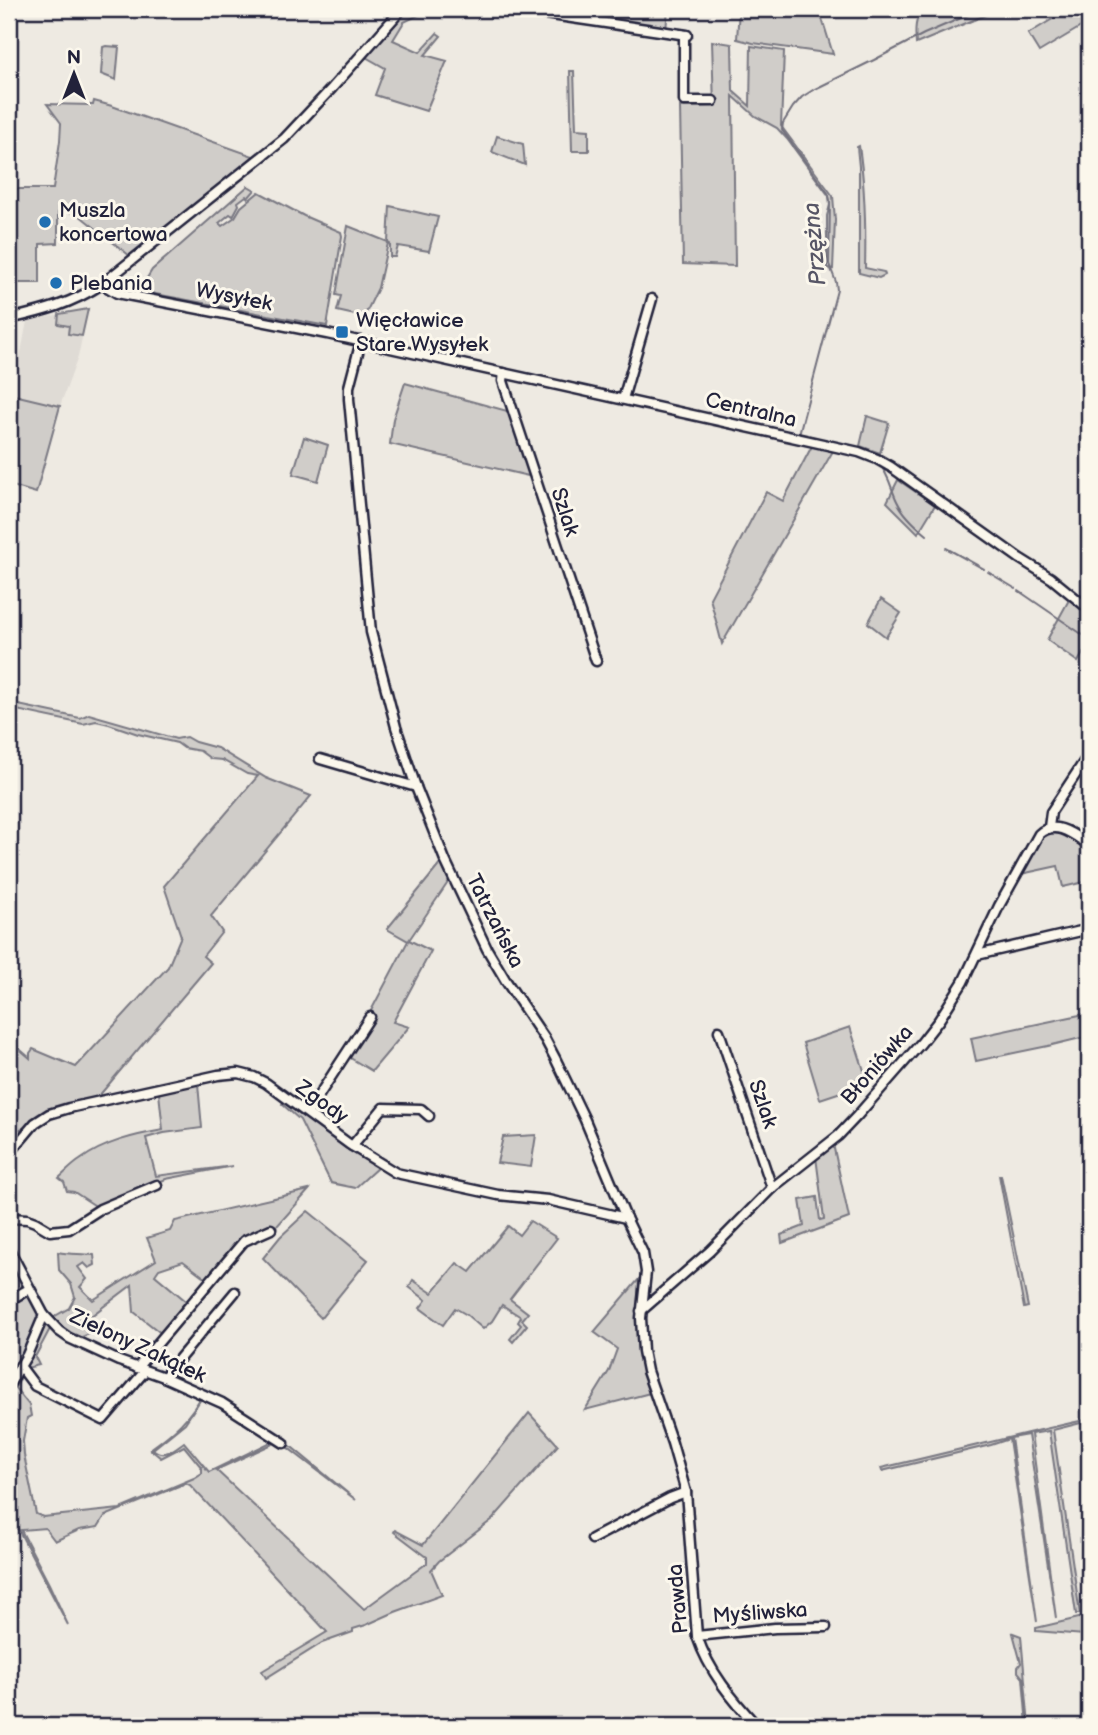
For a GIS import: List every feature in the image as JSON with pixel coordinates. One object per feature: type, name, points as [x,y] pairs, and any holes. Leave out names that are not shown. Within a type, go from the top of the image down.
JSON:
[{"type":"street","points":[[9,319],[70,302],[102,284],[284,139],[402,9]]},
{"type":"street","points":[[511,9],[685,35],[684,101],[713,101]]},
{"type":"street","name":"Wysyłek","points":[[102,284],[117,293],[361,341]]},
{"type":"street","points":[[623,399],[652,299]]},
{"type":"street","name":"Centralna","points":[[361,341],[850,450],[877,459],[1051,578],[1089,609]]},
{"type":"street","name":"Tatrzańska","points":[[361,341],[349,387],[349,399],[372,632],[393,716],[415,787],[445,860],[487,949],[555,1058],[640,1244],[646,1272],[641,1311],[643,1350],[647,1371],[686,1492]]},
{"type":"street","name":"Szlak","points":[[504,373],[503,381],[596,661]]},
{"type":"street","name":"Błoniówka","points":[[641,1311],[710,1251],[772,1188],[838,1136],[921,1043],[963,982],[999,906],[1037,837],[1049,827],[1051,813],[1089,754]]},
{"type":"street","points":[[320,759],[415,787]]},
{"type":"street","points":[[1049,827],[1057,827],[1089,845]]},
{"type":"street","points":[[977,955],[1081,932]]},
{"type":"street","points":[[308,1112],[370,1017]]},
{"type":"street","name":"Szlak","points":[[719,1031],[772,1188]]},
{"type":"street","name":"Zgody","points":[[9,1154],[35,1124],[49,1114],[218,1075],[238,1073],[266,1083],[352,1146],[396,1173],[498,1195],[548,1200],[626,1218]]},
{"type":"street","points":[[352,1146],[383,1108],[421,1109],[429,1116]]},
{"type":"street","points":[[9,1218],[27,1219],[50,1231],[69,1229],[100,1209],[157,1185]]},
{"type":"street","points":[[20,1366],[35,1386],[103,1420],[244,1241],[271,1229]]},
{"type":"street","name":"Zielony Zakątek","points":[[9,1249],[44,1315],[69,1338],[222,1403],[284,1443]]},
{"type":"street","points":[[9,1304],[13,1298],[29,1289]]},
{"type":"street","points":[[164,1377],[235,1292]]},
{"type":"street","points":[[9,1385],[27,1355],[44,1315]]},
{"type":"street","points":[[592,1539],[686,1492]]},
{"type":"street","name":"Prawda","points":[[686,1492],[697,1636],[706,1659],[724,1688],[757,1726]]},
{"type":"street","name":"Myśliwska","points":[[697,1636],[775,1628],[826,1627]]},
{"type":"shaded area","points":[[407,9],[431,9],[404,22],[393,40],[420,52],[437,33],[441,36],[425,55],[447,61],[426,111],[375,95],[385,68],[364,56]]},
{"type":"shaded area","points":[[528,9],[668,9],[666,30]]},
{"type":"shaded area","points":[[739,9],[819,9],[833,54],[737,39]]},
{"type":"shaded area","points":[[924,9],[1000,9],[916,44],[917,20]]},
{"type":"shaded area","points":[[1069,9],[1089,9],[1089,22],[1039,52],[1028,34]]},
{"type":"shaded area","points":[[712,41],[732,44],[733,91],[750,106],[751,46],[784,51],[781,126],[833,196],[833,269],[827,268],[829,196],[777,128],[755,116],[733,96],[735,266],[683,264],[680,107],[714,106]]},
{"type":"shaded area","points":[[103,47],[119,47],[116,80],[101,74]]},
{"type":"shaded area","points":[[570,71],[574,71],[576,129],[589,130],[589,151],[572,151]]},
{"type":"shaded area","points":[[94,101],[256,157],[130,256],[74,212],[58,213],[58,243],[40,244],[40,283],[9,283],[9,214],[13,213],[13,189],[53,189],[61,123],[47,104],[93,105]]},
{"type":"shaded area","points":[[497,136],[523,144],[525,165],[492,152]]},
{"type":"shaded area","points":[[859,146],[865,207],[865,268],[884,272],[885,275],[879,278],[859,273]]},
{"type":"shaded area","points":[[248,186],[255,190],[248,198],[246,196],[238,202],[233,216],[230,214],[219,223],[222,226],[235,217],[241,207],[259,192],[341,232],[327,326],[139,291],[152,270]]},
{"type":"shaded area","points":[[390,206],[438,217],[429,251],[398,246],[395,257],[390,257],[388,243],[378,288],[364,317],[337,311],[341,296],[336,295],[348,226],[388,242]]},
{"type":"shaded area","points":[[88,309],[78,357],[60,406],[13,394],[27,321]]},
{"type":"shaded area","points":[[88,309],[82,336],[68,334],[69,326],[58,324],[59,314]]},
{"type":"shaded area","points":[[405,383],[511,412],[533,477],[390,444],[393,419]]},
{"type":"shaded area","points":[[10,394],[60,406],[36,493],[9,485]]},
{"type":"shaded area","points":[[867,416],[889,423],[880,453],[860,446]]},
{"type":"shaded area","points":[[304,437],[328,445],[318,481],[293,474]]},
{"type":"shaded area","points":[[812,446],[833,451],[722,644],[710,598],[766,492],[783,501]]},
{"type":"shaded area","points":[[898,480],[935,505],[918,533],[887,502]]},
{"type":"shaded area","points":[[1070,598],[1089,613],[1089,643],[1078,662],[1047,640]]},
{"type":"shaded area","points":[[881,599],[901,613],[886,637],[868,623]]},
{"type":"shaded area","points":[[9,703],[80,718],[89,714],[176,739],[186,737],[217,748],[266,778],[311,796],[211,916],[222,932],[203,956],[211,963],[98,1097],[53,1110],[31,1125],[15,1131],[9,1126],[9,1040],[30,1058],[33,1049],[76,1067],[168,967],[181,936],[164,886],[258,776],[247,774],[222,760],[211,759],[200,751],[184,748],[177,743],[96,721],[83,724],[17,710],[9,719]]},
{"type":"shaded area","points":[[1055,828],[1089,848],[1089,881],[1063,887],[1058,866],[1021,874],[1043,833]]},
{"type":"shaded area","points":[[441,863],[449,881],[409,940],[431,951],[393,1022],[409,1027],[372,1071],[347,1056],[408,941],[387,929]]},
{"type":"shaded area","points":[[1089,1013],[1089,1036],[976,1061],[971,1038]]},
{"type":"shaded area","points":[[850,1027],[868,1083],[820,1099],[803,1043]]},
{"type":"shaded area","points":[[198,1084],[202,1128],[146,1138],[156,1176],[233,1166],[166,1179],[97,1207],[74,1192],[67,1191],[64,1182],[59,1178],[89,1154],[120,1140],[163,1130],[159,1093]]},
{"type":"shaded area","points":[[284,1100],[378,1167],[355,1188],[331,1183],[300,1120],[282,1104]]},
{"type":"shaded area","points":[[536,1135],[531,1167],[497,1163],[503,1137]]},
{"type":"shaded area","points":[[833,1144],[849,1218],[782,1243],[781,1235],[804,1226],[800,1200],[817,1197],[820,1220],[824,1219],[816,1157]]},
{"type":"shaded area","points":[[999,1175],[1028,1307],[1024,1308]]},
{"type":"shaded area","points":[[309,1190],[278,1225],[242,1240],[208,1280],[183,1261],[159,1269],[155,1275],[186,1301],[162,1334],[134,1312],[132,1285],[82,1323],[91,1333],[80,1338],[50,1319],[69,1308],[75,1297],[71,1284],[59,1270],[58,1252],[94,1255],[95,1265],[89,1268],[84,1263],[78,1267],[87,1279],[80,1287],[93,1300],[156,1260],[147,1238],[170,1231],[175,1221]]},
{"type":"shaded area","points":[[308,1211],[368,1260],[321,1318],[263,1258],[280,1237]]},
{"type":"shaded area","points":[[530,1221],[557,1238],[510,1299],[528,1313],[522,1320],[527,1325],[513,1342],[510,1339],[521,1325],[518,1322],[521,1317],[502,1305],[483,1329],[455,1308],[443,1325],[420,1308],[426,1300],[409,1287],[413,1280],[432,1293],[457,1263],[470,1272],[508,1226],[519,1235]]},
{"type":"shaded area","points":[[639,1279],[638,1337],[650,1393],[585,1410],[609,1371],[617,1349],[594,1332]]},
{"type":"shaded area","points":[[29,1291],[39,1318],[12,1376],[9,1373],[9,1309],[14,1301]]},
{"type":"shaded area","points":[[44,1321],[51,1327],[35,1357],[39,1365],[26,1368],[15,1388],[29,1405],[31,1416],[27,1418],[23,1441],[36,1514],[43,1517],[120,1509],[202,1473],[202,1468],[184,1446],[161,1458],[150,1449],[181,1424],[204,1392],[185,1423],[153,1449],[165,1453],[184,1442],[209,1472],[279,1438],[282,1439],[356,1500],[279,1441],[216,1470],[364,1609],[427,1563],[427,1557],[394,1532],[395,1530],[423,1545],[529,1413],[558,1445],[493,1519],[431,1570],[442,1595],[322,1643],[266,1678],[262,1671],[327,1632],[186,1483],[105,1516],[98,1527],[79,1530],[55,1541],[45,1528],[21,1530],[68,1625],[18,1529],[9,1528],[9,1391]]},
{"type":"shaded area","points":[[1089,1419],[1053,1430],[1080,1614],[1076,1614],[1049,1431],[1031,1434],[1056,1618],[1028,1435],[1011,1438],[1037,1622],[1009,1439],[882,1471],[881,1468],[1037,1431]]},
{"type":"shaded area","points":[[1083,1617],[1084,1635],[1036,1631],[1036,1628]]},
{"type":"shaded area","points":[[1013,1633],[1021,1636],[1029,1726],[1023,1678],[1018,1672],[1021,1663]]},
{"type":"waterway","name":"Przężna","points":[[799,434],[837,290],[829,264],[828,193],[782,130],[783,123],[802,97],[813,90],[979,9]]},
{"type":"waterway","name":"Przężna","points":[[880,465],[903,511],[927,535]]},
{"type":"waterway","name":"Przężna","points":[[946,548],[984,569]]},
{"type":"waterway","name":"Przężna","points":[[988,572],[1016,589]]},
{"type":"waterway","name":"Przężna","points":[[1019,591],[1089,639]]},
{"type":"place","name":"Muszla koncertowa","points":[[45,222]]},
{"type":"place","name":"Plebania","points":[[56,283]]},
{"type":"place","name":"Więcławice Stare Wysyłek","points":[[342,332]]}]
